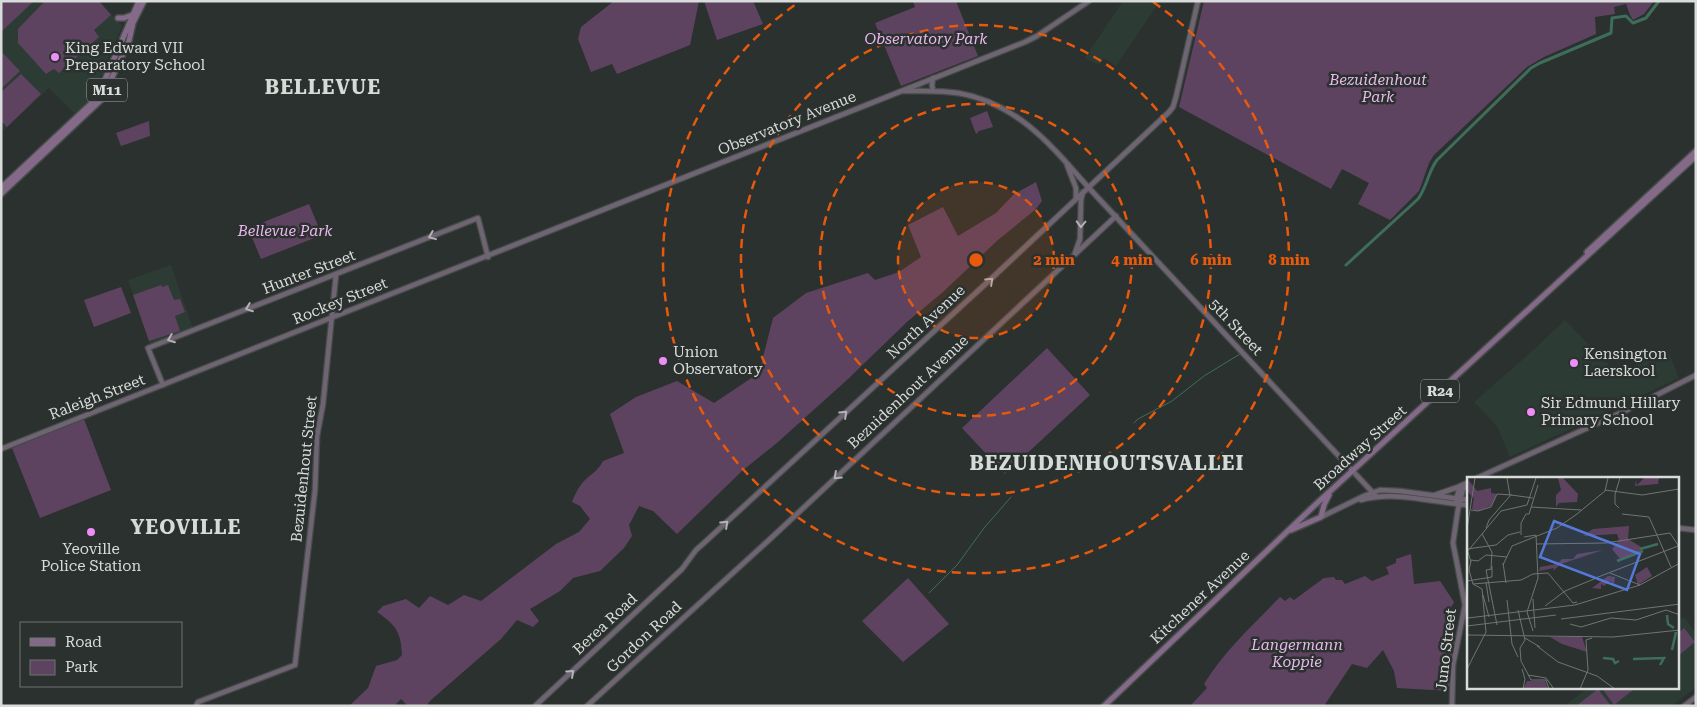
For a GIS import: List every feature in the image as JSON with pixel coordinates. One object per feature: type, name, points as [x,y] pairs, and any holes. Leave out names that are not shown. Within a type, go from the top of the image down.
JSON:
[{"type":"main road","name":"M11","points":[[1,188],[94,101],[140,1]]},
{"type":"main road","name":"M11","points":[[1,194],[102,99],[129,41],[133,23],[144,1]]},
{"type":"main road","points":[[118,18],[127,18],[132,15]]},
{"type":"main road","name":"Broadway Street","points":[[1582,259],[1591,248],[1696,151]]},
{"type":"main road","name":"Broadway Street","points":[[1286,533],[1696,156]]},
{"type":"main road","name":"R24","points":[[1320,518],[1324,504],[1332,490]]},
{"type":"main road","points":[[1315,505],[1320,518]]},
{"type":"main road","name":"Kitchener Avenue","points":[[1104,706],[1286,533],[1320,518]]},
{"type":"street","name":"Observatory Avenue","points":[[488,257],[899,91],[1031,40],[1089,1]]},
{"type":"street","name":"North Avenue","points":[[690,558],[705,542],[993,278],[1169,112],[1175,102],[1198,1]]},
{"type":"street","points":[[933,78],[933,91]]},
{"type":"street","points":[[899,91],[933,91],[981,99],[1003,108],[1028,124],[1060,156]]},
{"type":"street","name":"5th Street","points":[[1060,156],[1077,174]]},
{"type":"street","name":"5th Street","points":[[1060,156],[1077,174],[1086,189],[1116,216],[1374,494]]},
{"type":"street","points":[[1067,165],[1076,188],[1074,200],[1081,204]]},
{"type":"street","points":[[1074,256],[1080,231],[1081,204],[1086,189]]},
{"type":"street","name":"Bezuidenhout Avenue","points":[[717,587],[1116,216]]},
{"type":"street","name":"Hunter Street","points":[[163,385],[148,348],[478,218],[488,257]]},
{"type":"street","name":"Rockey Street","points":[[202,369],[488,257]]},
{"type":"street","name":"Bezuidenhout Street","points":[[196,704],[295,665],[315,490],[318,436],[336,275]]},
{"type":"street","name":"Raleigh Street","points":[[1,449],[202,369]]},
{"type":"street","points":[[1479,477],[1634,406],[1696,375]]},
{"type":"street","points":[[1434,496],[1467,483]]},
{"type":"street","points":[[1458,503],[1463,489],[1467,484]]},
{"type":"street","points":[[1458,503],[1462,485]]},
{"type":"street","name":"Kitchener Avenue","points":[[1320,518],[1374,494],[1392,490],[1434,496],[1467,505]]},
{"type":"street","name":"Kitchener Avenue","points":[[1374,494],[1458,503],[1467,500]]},
{"type":"street","name":"Juno Street","points":[[1452,706],[1454,658],[1465,605],[1453,547],[1458,503]]},
{"type":"street","points":[[1680,528],[1696,530]]},
{"type":"street","name":"Berea Road","points":[[535,706],[682,569],[690,558]]},
{"type":"street","name":"Gordon Road","points":[[587,706],[717,587]]},
{"type":"street","points":[[1684,706],[1696,697]]},
{"type":"shaded area","name":"King Edward VII Preparatory School","points":[[1,1],[99,1],[122,26],[90,101],[75,114],[49,88],[1,133]]},
{"type":"shaded area","points":[[1123,1],[1160,1],[1116,66],[1104,58],[1099,65],[1085,58]]},
{"type":"shaded area","points":[[171,265],[193,329],[150,344],[128,280]]},
{"type":"shaded area","points":[[1565,320],[1617,373],[1668,351],[1679,378],[1510,457],[1497,426],[1474,402]]},
{"type":"shaded area","points":[[1684,617],[1696,633],[1696,687],[1672,706],[1564,706],[1585,690],[1680,690],[1680,619]]},
{"type":"green space","points":[[1,1],[34,1],[2,31]]},
{"type":"green space","points":[[45,1],[99,1],[111,15],[94,30],[99,37],[59,73],[54,69],[46,74],[18,43],[18,29]]},
{"type":"green space","points":[[614,1],[699,1],[690,45],[617,74],[612,64],[591,72],[578,39],[581,27]]},
{"type":"green space","points":[[704,1],[753,1],[763,24],[717,40]]},
{"type":"green space","name":"Observatory Park","points":[[913,1],[956,1],[978,56],[901,86],[875,23],[915,7]]},
{"type":"green space","name":"Bezuidenhout Park","points":[[1204,1],[1654,1],[1644,14],[1633,20],[1626,4],[1614,7],[1615,14],[1595,17],[1596,34],[1544,57],[1527,67],[1434,155],[1429,163],[1419,191],[1390,220],[1358,204],[1369,183],[1342,169],[1331,189],[1179,107]]},
{"type":"green space","points":[[1,51],[20,71],[1,89]]},
{"type":"green space","points":[[21,74],[41,94],[7,127],[1,121],[1,92]]},
{"type":"green space","points":[[987,111],[993,127],[979,131],[976,134],[970,118]]},
{"type":"green space","points":[[149,121],[150,136],[121,146],[116,133]]},
{"type":"green space","points":[[1036,182],[1042,201],[1036,209],[998,240],[943,292],[908,321],[848,379],[778,442],[742,471],[677,534],[653,511],[639,506],[629,525],[632,536],[624,548],[600,571],[573,578],[560,591],[530,609],[539,621],[533,627],[517,620],[501,639],[426,706],[408,706],[401,699],[394,706],[349,706],[368,688],[376,666],[397,660],[402,655],[399,635],[393,625],[377,612],[383,606],[406,599],[419,608],[430,596],[448,605],[464,595],[481,601],[556,544],[579,532],[590,519],[580,506],[572,502],[577,491],[603,461],[624,453],[610,414],[636,397],[677,381],[714,403],[759,373],[773,318],[806,293],[868,273],[875,280],[899,272],[921,257],[908,225],[943,207],[958,236],[996,213],[1014,194]]},
{"type":"green space","name":"Bellevue Park","points":[[309,204],[322,235],[261,259],[248,228]]},
{"type":"green space","points":[[161,285],[162,287],[168,285],[174,300],[180,299],[185,312],[175,316],[180,331],[149,341],[133,295]]},
{"type":"green space","points":[[121,287],[131,313],[94,327],[84,300]]},
{"type":"green space","points":[[1047,348],[1090,395],[1005,474],[962,428]]},
{"type":"green space","points":[[84,419],[111,490],[40,518],[12,448]]},
{"type":"green space","name":"Langermann Koppie","points":[[1411,554],[1414,584],[1440,581],[1454,602],[1449,612],[1456,636],[1452,656],[1451,691],[1397,688],[1394,671],[1383,650],[1367,668],[1352,664],[1324,706],[1190,706],[1207,688],[1204,684],[1221,660],[1280,597],[1285,601],[1290,597],[1294,600],[1324,578],[1334,577],[1336,580],[1342,580],[1345,584],[1365,576],[1372,581],[1389,574],[1386,567],[1396,563],[1396,559]]},
{"type":"green space","points":[[908,578],[949,624],[903,662],[862,621]]},
{"type":"green space","points":[[1684,628],[1695,642],[1680,654],[1680,631]]},
{"type":"green space","points":[[1599,690],[1611,706],[1576,706]]},
{"type":"green space","points":[[1605,690],[1633,690],[1614,705]]},
{"type":"waterway","points":[[1346,265],[1418,199],[1437,160],[1531,68],[1611,33],[1612,18],[1626,16],[1633,23],[1646,18],[1659,1]]},
{"type":"waterway","points":[[1134,423],[1172,401],[1204,376],[1240,354]]},
{"type":"waterway","points":[[929,593],[957,565],[984,528],[1011,497]]},
{"type":"place","name":"King Edward VII Preparatory School","points":[[55,57]]},
{"type":"place","name":"Union Observatory","points":[[663,361]]},
{"type":"place","name":"Kensington Laerskool","points":[[1574,363]]},
{"type":"place","name":"Sir Edmund Hillary Primary School","points":[[1531,412]]},
{"type":"place","name":"Yeoville Police Station","points":[[91,532]]},
{"type":"district","name":"BELLEVUE","points":[[323,87]]},
{"type":"district","name":"BEZUIDENHOUTSVALLEI","points":[[1107,463]]},
{"type":"district","name":"YEOVILLE","points":[[186,527]]}]
